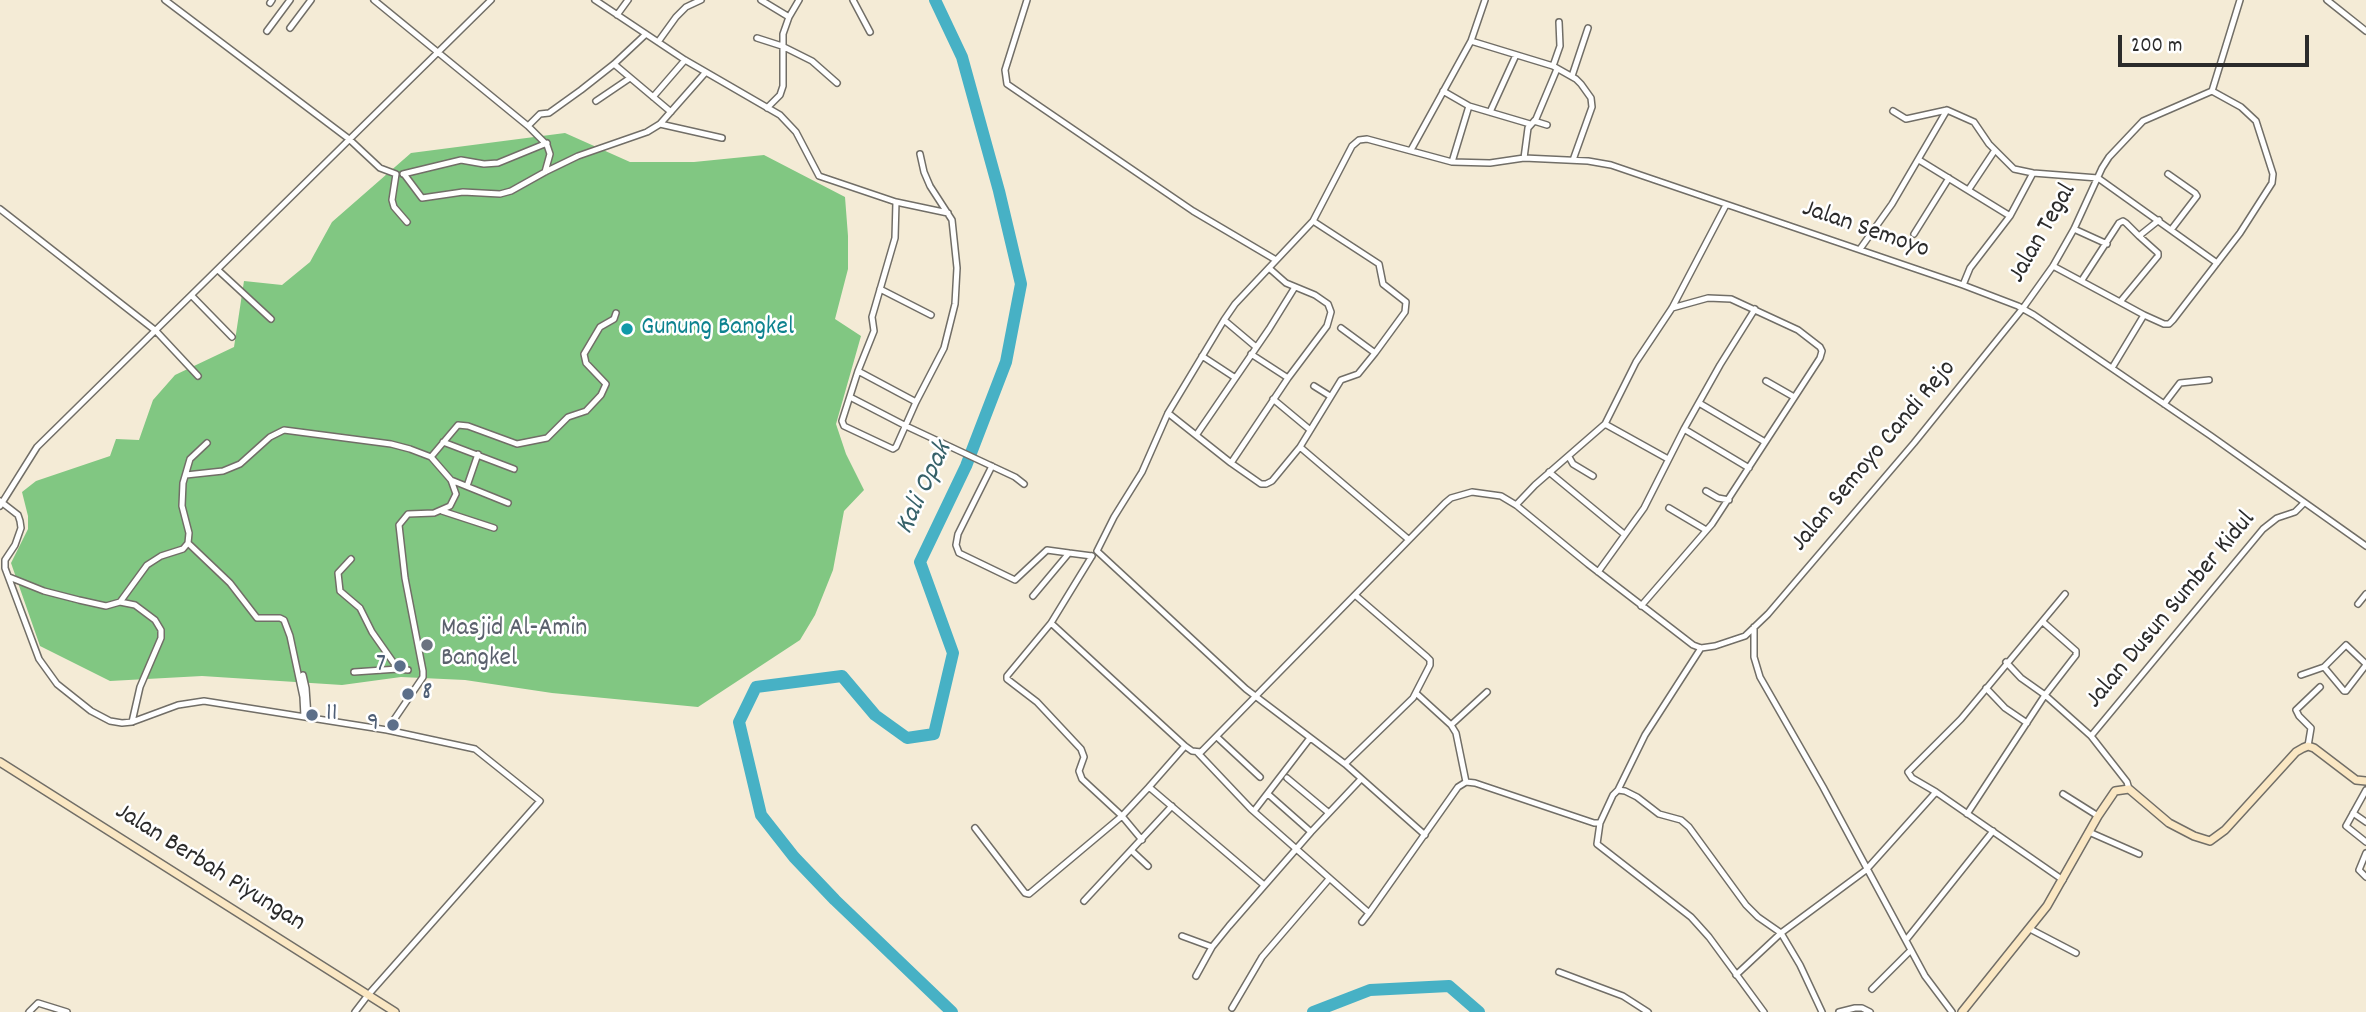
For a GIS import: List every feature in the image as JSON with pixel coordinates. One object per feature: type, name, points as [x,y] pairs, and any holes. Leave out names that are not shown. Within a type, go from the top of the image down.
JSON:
[{"type":"street","points":[[165,0],[349,139],[380,168],[404,174],[461,160],[484,164],[498,163],[547,143]]},
{"type":"street","points":[[267,31],[290,0]]},
{"type":"street","points":[[290,28],[311,0]]},
{"type":"street","points":[[374,0],[547,143],[550,154],[545,172]]},
{"type":"street","points":[[355,1012],[540,801],[475,749],[387,730],[204,701],[178,705],[132,722],[110,721],[91,711],[57,684],[39,659],[5,568],[5,560],[15,545],[21,528],[18,515],[1,503],[37,447],[491,0]]},
{"type":"street","points":[[594,0],[685,60],[780,116],[796,132],[818,176],[896,202],[948,214]]},
{"type":"street","points":[[617,15],[628,0]]},
{"type":"street","points":[[658,42],[676,17],[701,0]]},
{"type":"street","points":[[761,0],[789,17]]},
{"type":"street","points":[[767,108],[780,94],[783,86],[783,34],[799,0]]},
{"type":"street","points":[[853,0],[870,32]]},
{"type":"street","points":[[1027,0],[1005,70],[1007,85],[1193,211],[1276,260]]},
{"type":"street","points":[[1411,150],[1472,38],[1485,0]]},
{"type":"street","points":[[2053,266],[2144,315],[2169,324],[2240,233],[2272,183],[2273,174],[2256,121],[2241,107],[2212,91],[2240,0]]},
{"type":"street","points":[[2327,0],[2366,31]]},
{"type":"street","points":[[1524,158],[1532,122],[1555,67],[1560,46],[1559,22]]},
{"type":"street","points":[[1572,76],[1588,28]]},
{"type":"street","points":[[528,126],[540,114],[551,112],[614,64],[646,34]]},
{"type":"street","points":[[757,38],[782,46],[817,64],[837,83]]},
{"type":"street","points":[[1472,38],[1555,67],[1572,76],[1587,91],[1592,102],[1590,116],[1573,160]]},
{"type":"street","points":[[1490,112],[1516,55]]},
{"type":"street","points":[[653,97],[685,60]]},
{"type":"street","points":[[614,64],[671,112]]},
{"type":"street","points":[[404,174],[422,198],[463,192],[500,194],[511,191],[578,156],[647,132],[660,124],[705,72]]},
{"type":"street","points":[[596,101],[630,78]]},
{"type":"street","points":[[1443,91],[1469,106],[1548,125]]},
{"type":"street","name":"Jalan Tegal","points":[[2023,309],[2053,266],[2109,158],[2143,121],[2212,91]]},
{"type":"street","points":[[1452,162],[1469,106]]},
{"type":"street","points":[[1893,111],[1906,119],[1947,110],[1974,122],[1995,150],[2014,169],[2098,178],[2217,263]]},
{"type":"street","points":[[1860,249],[1919,160],[1947,110]]},
{"type":"street","points":[[660,124],[722,138]]},
{"type":"street","name":"Jalan Semoyo","points":[[1313,221],[1352,145],[1359,140],[1367,139],[1452,162],[1490,163],[1524,158],[1573,160],[1623,168],[1963,285],[2023,309],[2366,546]]},
{"type":"street","points":[[1969,189],[1995,150]]},
{"type":"street","points":[[896,202],[895,238],[872,317],[874,331],[842,421],[844,426],[893,449],[944,348],[955,304],[957,268],[952,220],[930,186],[920,155]]},
{"type":"street","points":[[1919,160],[2010,216]]},
{"type":"street","points":[[1963,285],[1970,268],[2010,216],[2033,173]]},
{"type":"street","points":[[397,174],[392,200],[407,222]]},
{"type":"street","points":[[2168,174],[2197,196],[2171,230]]},
{"type":"street","points":[[1914,234],[1950,177]]},
{"type":"street","points":[[1516,505],[1549,472],[1605,424],[1636,362],[1672,308],[1726,205]]},
{"type":"street","points":[[0,209],[156,331],[198,376]]},
{"type":"street","points":[[2139,236],[2159,220]]},
{"type":"street","points":[[1142,840],[1122,816],[1083,779],[1079,771],[1084,757],[1081,749],[1037,702],[1007,679],[1008,672],[1051,623],[1097,551],[1148,460],[1168,412],[1224,320],[1235,304],[1313,221],[1379,264],[1383,284],[1406,302],[1405,312],[1358,374],[1341,380],[1300,447],[1273,480],[1261,484],[1168,412]]},
{"type":"street","points":[[2082,280],[2123,221],[2158,253],[2158,256],[2120,302]]},
{"type":"street","points":[[2074,229],[2107,244]]},
{"type":"street","points":[[1231,463],[1327,326],[1331,312],[1328,304],[1315,295],[1286,283],[1269,268]]},
{"type":"street","points":[[218,270],[271,319]]},
{"type":"street","points":[[1197,434],[1294,287]]},
{"type":"street","points":[[880,289],[931,315]]},
{"type":"street","points":[[192,296],[232,337]]},
{"type":"street","points":[[1641,606],[1729,500],[1822,351],[1798,330],[1755,309],[1721,297],[1672,308]]},
{"type":"street","points":[[1598,572],[1650,497],[1684,429],[1755,309]]},
{"type":"street","name":"Jalan Semoyo Candi Rejo","points":[[1701,648],[1724,644],[1745,636],[1768,614],[1914,443],[2023,309]]},
{"type":"street","points":[[431,457],[456,427],[461,425],[512,443],[534,441],[552,435],[568,417],[586,411],[601,395],[606,384],[586,363],[584,354],[600,327],[614,319],[617,313]]},
{"type":"street","points":[[2112,368],[2144,315]]},
{"type":"street","points":[[1224,320],[1256,347]]},
{"type":"street","points":[[1341,328],[1375,352]]},
{"type":"street","points":[[1251,354],[1288,378]]},
{"type":"street","points":[[1202,356],[1234,377]]},
{"type":"street","points":[[858,371],[916,402]]},
{"type":"street","points":[[2164,404],[2180,383],[2209,380]]},
{"type":"street","points":[[1766,381],[1794,397]]},
{"type":"street","points":[[1314,386],[1330,396]]},
{"type":"street","points":[[850,397],[1015,477],[1024,484]]},
{"type":"street","points":[[1273,400],[1309,429]]},
{"type":"street","points":[[1699,403],[1765,442]]},
{"type":"street","points":[[1605,424],[1668,459]]},
{"type":"street","points":[[1684,429],[1749,468]]},
{"type":"street","points":[[186,475],[223,471],[240,464],[270,437],[284,430],[391,444],[431,457],[451,480],[455,488],[454,501],[442,510]]},
{"type":"street","points":[[443,442],[514,469]]},
{"type":"street","points":[[120,602],[148,565],[161,556],[183,549],[188,543],[190,533],[182,506],[183,483],[190,459],[207,443]]},
{"type":"street","points":[[1300,447],[1408,539]]},
{"type":"street","points":[[467,486],[478,454]]},
{"type":"street","points":[[1569,457],[1573,464],[1593,476]]},
{"type":"street","points":[[992,466],[958,534],[956,545],[959,553],[1015,580],[1047,550],[1092,556]]},
{"type":"street","points":[[1549,472],[1624,534]]},
{"type":"street","points":[[451,480],[508,503]]},
{"type":"street","points":[[1706,491],[1718,498],[1729,500]]},
{"type":"street","points":[[1197,752],[1205,750],[1445,503],[1472,492],[1494,494],[1516,505],[1641,606],[1693,645],[1701,648],[1645,735],[1600,823],[1597,839],[1601,848],[1692,917],[1764,1012]]},
{"type":"street","name":"Jalan Dusun Sumber Kidul","points":[[2129,789],[2127,782],[2091,736],[2263,529],[2277,518],[2295,512],[2305,503]]},
{"type":"street","points":[[1669,508],[1706,530]]},
{"type":"street","points":[[387,730],[423,677],[424,671],[405,578],[399,525],[408,514],[442,510],[494,528]]},
{"type":"street","points":[[188,543],[230,583],[257,618],[284,620],[290,636],[306,717]]},
{"type":"street","points":[[1097,551],[1256,697],[1345,764],[1425,835]]},
{"type":"street","points":[[1033,596],[1069,552]]},
{"type":"street","points":[[351,559],[338,573],[340,591],[360,608],[372,632],[398,669]]},
{"type":"street","points":[[9,577],[44,592],[79,600],[106,606],[120,602],[135,605],[155,620],[161,630],[161,638],[140,687],[132,722]]},
{"type":"street","points":[[2063,880],[1937,792],[1912,778],[1908,772],[1909,768],[1961,719],[2065,594]]},
{"type":"street","points":[[2358,604],[2366,594]]},
{"type":"street","points":[[1345,764],[1417,694],[1430,665],[1430,660],[1355,595]]},
{"type":"street","points":[[1967,814],[2076,652],[2043,622]]},
{"type":"street","points":[[1051,623],[1185,746],[1197,752],[1254,811],[1369,913]]},
{"type":"street","points":[[1754,627],[1754,657],[1760,677],[1925,976],[1952,1012]]},
{"type":"street","points":[[2301,675],[2324,667],[2346,645],[2366,664],[2346,691],[2324,667]]},
{"type":"street","points":[[2006,662],[2021,678],[2045,695],[2091,736]]},
{"type":"street","points":[[354,672],[408,670]]},
{"type":"street","points":[[303,675],[306,717]]},
{"type":"street","points":[[2308,746],[2311,728],[2298,716],[2296,710],[2320,687]]},
{"type":"street","points":[[1986,688],[2006,708],[2027,723]]},
{"type":"street","points":[[1451,725],[1487,692]]},
{"type":"street","points":[[1417,694],[1451,725],[1456,733],[1466,782]]},
{"type":"street","points":[[1217,737],[1260,777]]},
{"type":"street","points":[[1254,811],[1310,738]]},
{"type":"street","points":[[975,828],[1029,894],[1122,816],[1185,746]]},
{"type":"street","points":[[1962,1012],[2029,929],[2063,880],[2115,791],[2129,789],[2169,823],[2210,841],[2225,830],[2296,752],[2308,746],[2356,780],[2366,782]]},
{"type":"street","name":"Jalan Berbah Piyungan","points":[[0,762],[395,1012]]},
{"type":"street","points":[[1287,778],[1329,813]]},
{"type":"street","points":[[1196,976],[1212,947],[1311,832],[1361,779]]},
{"type":"street","points":[[1362,922],[1458,787],[1466,782],[1534,802],[1585,821],[1600,823]]},
{"type":"street","points":[[1149,788],[1264,885]]},
{"type":"street","points":[[1618,790],[1637,797],[1659,814],[1681,820],[1689,827],[1746,905],[1781,933],[1800,965],[1822,1012]]},
{"type":"street","points":[[2366,790],[2346,826],[2366,842]]},
{"type":"street","points":[[1736,975],[1781,933],[1866,870],[1937,792]]},
{"type":"street","points":[[1268,794],[1311,832]]},
{"type":"street","points":[[2063,794],[2098,816]]},
{"type":"street","points":[[1084,901],[1172,806]]},
{"type":"street","points":[[2353,813],[2366,822]]},
{"type":"street","points":[[1906,940],[1993,831]]},
{"type":"street","points":[[2089,832],[2139,853]]},
{"type":"street","points":[[1132,851],[1148,866]]},
{"type":"street","points":[[2366,853],[2359,870],[2366,877]]},
{"type":"street","points":[[1232,1008],[1262,957],[1329,879]]},
{"type":"street","points":[[2029,929],[2076,953]]},
{"type":"street","points":[[1182,936],[1212,947]]},
{"type":"street","points":[[1872,989],[1911,950]]},
{"type":"street","points":[[1559,972],[1623,996],[1648,1012]]},
{"type":"street","points":[[29,1012],[38,1003],[67,1012]]},
{"type":"street","points":[[1839,1012],[1855,1008],[1870,1012]]},
{"type":"green space","points":[[565,133],[630,162],[694,162],[764,155],[845,197],[848,269],[835,319],[861,336],[836,424],[846,454],[864,490],[844,511],[833,570],[815,615],[800,640],[698,707],[552,693],[465,680],[401,677],[342,685],[202,676],[110,681],[40,646],[11,563],[28,529],[22,492],[36,481],[110,456],[116,439],[139,440],[153,400],[175,375],[234,347],[244,281],[282,285],[310,262],[332,222],[411,153]]},
{"type":"waterway","name":"Kali Opak","points":[[935,0],[962,57],[999,191],[1021,284],[1006,362],[966,466],[920,562],[953,653],[934,734],[907,738],[875,715],[842,676],[756,687],[739,722],[761,815],[794,857],[835,900],[952,1012]]},
{"type":"waterway","name":"Kali Opak","points":[[1313,1012],[1370,990],[1449,986],[1479,1012]]},
{"type":"place","name":"Gunung Bangkel","points":[[627,329]]},
{"type":"place","name":"Masjid Al-Amin Bangkel","points":[[427,645]]},
{"type":"place","name":"7","points":[[400,666]]},
{"type":"place","name":"8","points":[[408,694]]},
{"type":"place","name":"11","points":[[312,715]]},
{"type":"place","name":"9","points":[[393,725]]}]
